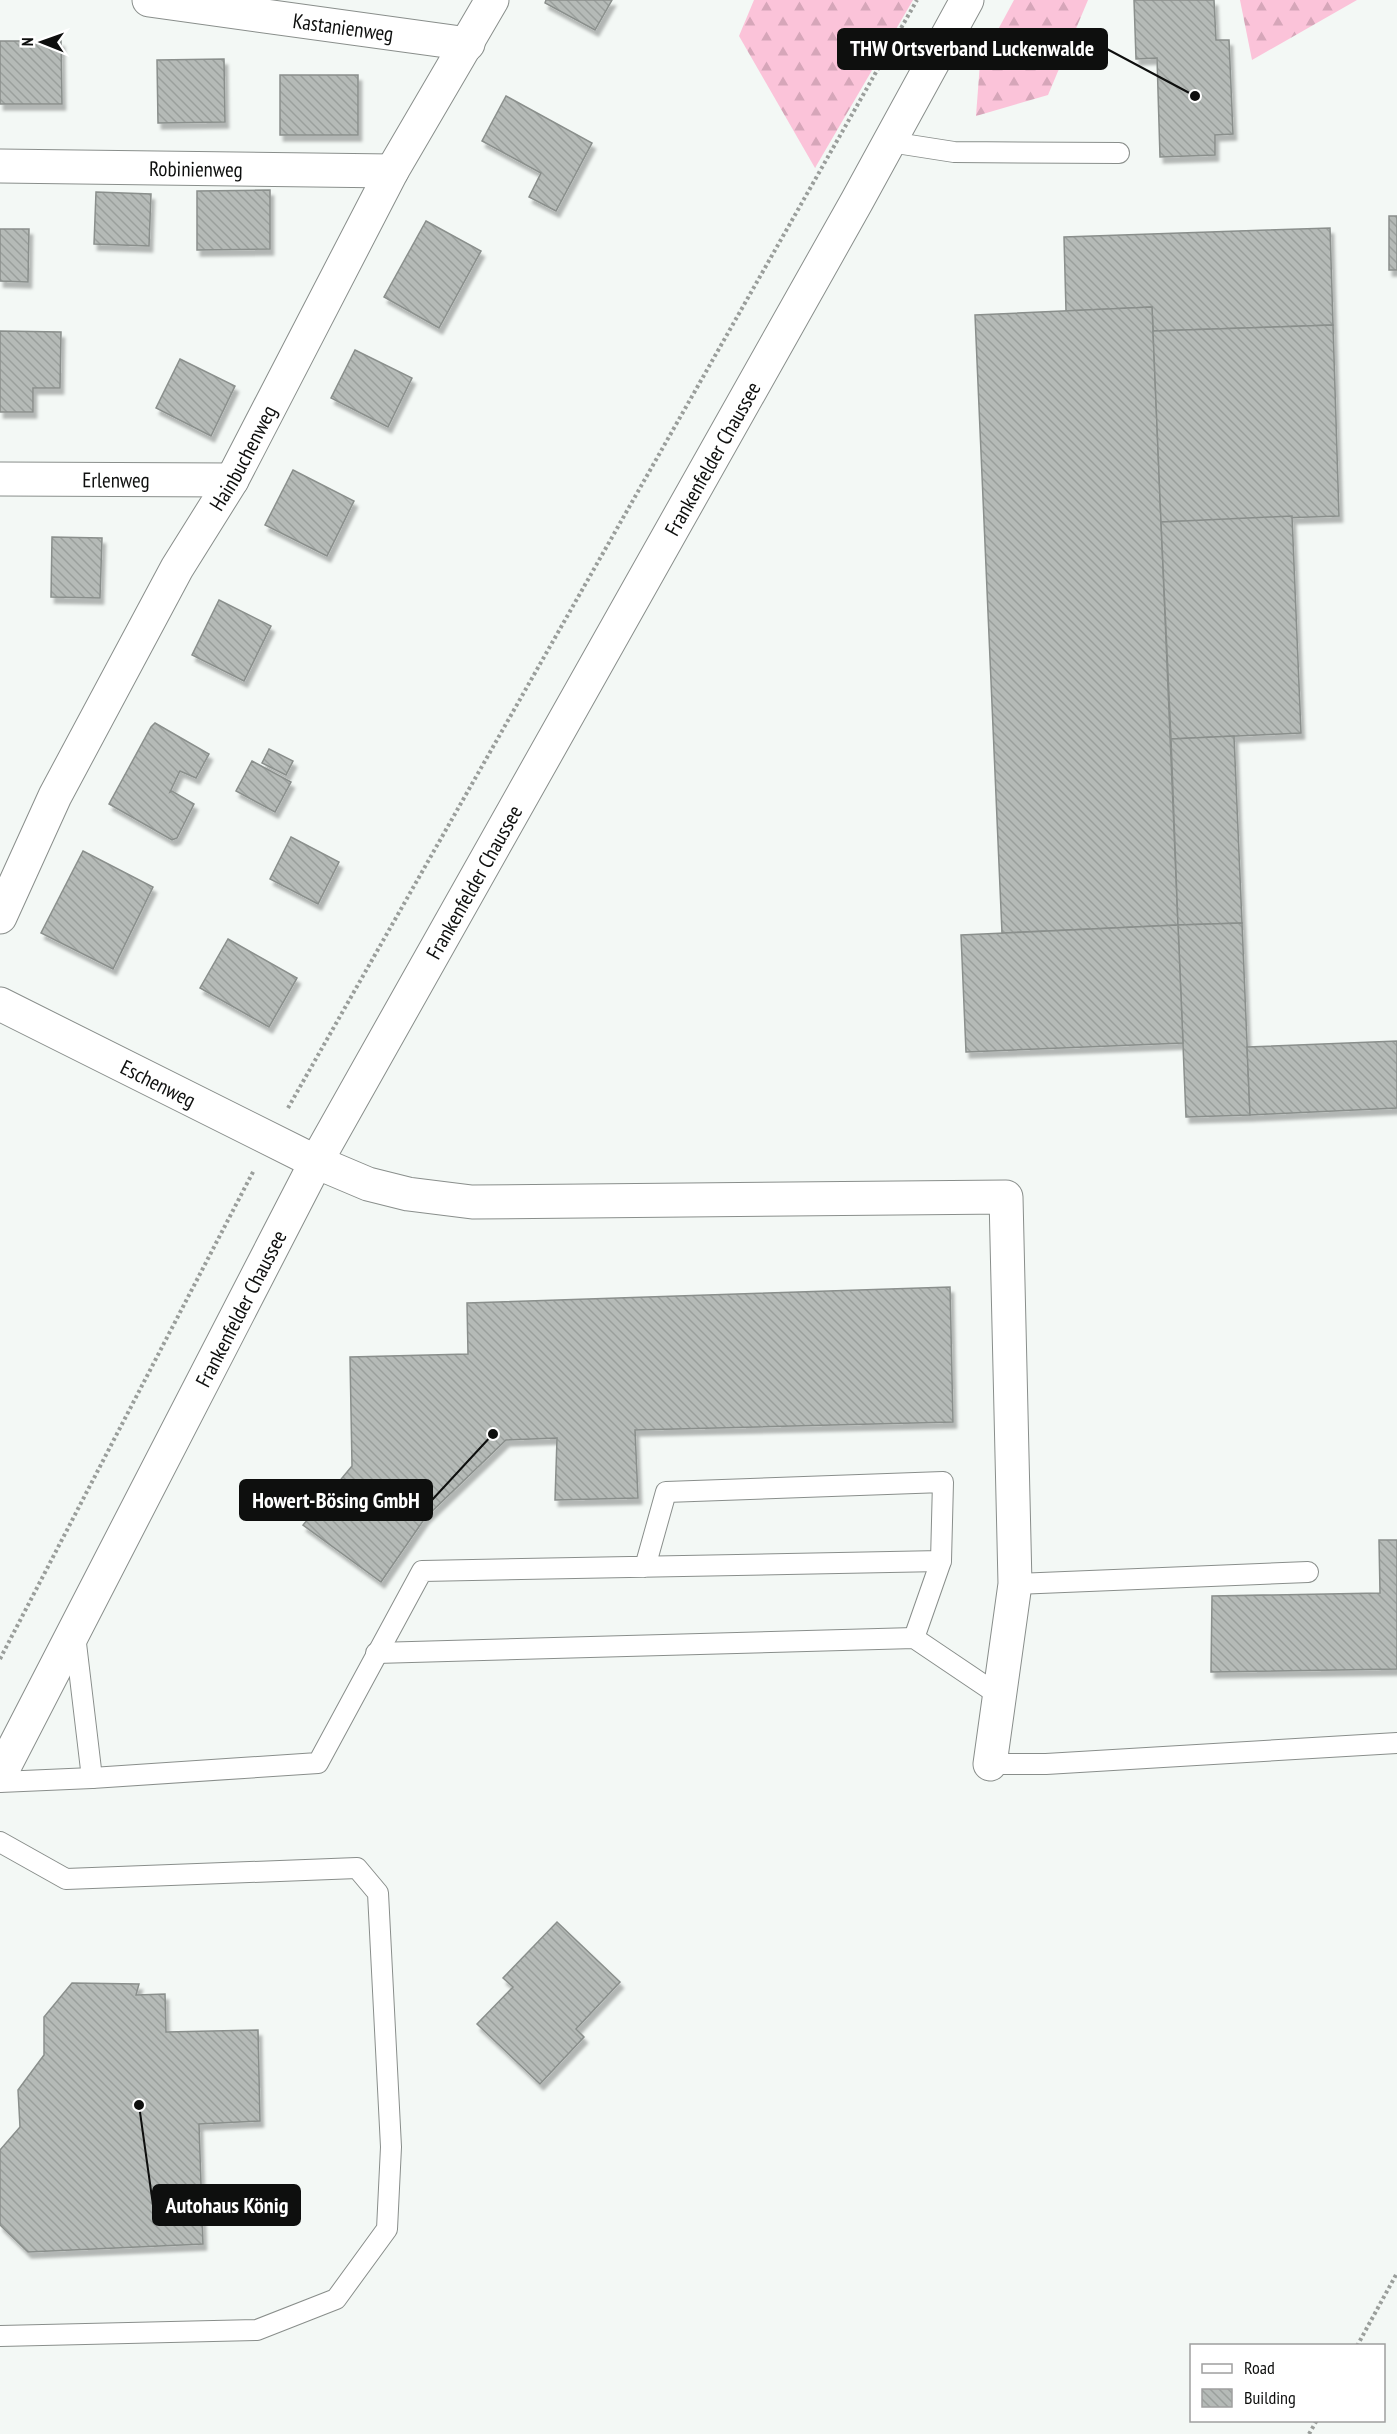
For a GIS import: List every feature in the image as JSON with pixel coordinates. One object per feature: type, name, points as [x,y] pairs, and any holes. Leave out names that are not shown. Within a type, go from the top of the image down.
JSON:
[{"type":"street","name":"Kastanienweg","points":[[149,0],[468,44]]},
{"type":"street","name":"Hainbuchenweg","points":[[0,917],[60,786],[177,568],[232,480],[392,171],[492,0]]},
{"type":"street","name":"Frankenfelder Chaussee","points":[[0,1775],[316,1162],[968,0]]},
{"type":"street","name":"Robinienweg","points":[[0,166],[392,171]]},
{"type":"street","name":"Erlenweg","points":[[0,478],[232,480]]},
{"type":"street","name":"Eschenweg","points":[[0,1004],[316,1162],[368,1184],[408,1194],[472,1202],[1006,1197],[1015,1584]]},
{"type":"street","points":[[990,1764],[1015,1584]]},
{"type":"lane","points":[[890,142],[954,152],[1119,153]]},
{"type":"lane","points":[[645,1567],[666,1492],[943,1482],[941,1561],[914,1638]]},
{"type":"lane","points":[[0,1782],[318,1763],[422,1571],[941,1561]]},
{"type":"lane","points":[[1015,1584],[1308,1572]]},
{"type":"lane","points":[[75,1630],[92,1778]]},
{"type":"lane","points":[[376,1653],[914,1638],[1000,1696]]},
{"type":"lane","points":[[990,1764],[1046,1764],[1397,1743]]},
{"type":"lane","points":[[0,1842],[66,1879],[357,1868],[378,1893],[391,2147],[387,2229],[336,2299],[257,2330],[0,2336]]},
{"type":"path","points":[[0,1659],[270,1140],[917,0]]},
{"type":"path","points":[[1359,2344],[1397,2273]]},
{"type":"green space","points":[[754,0],[913,0],[815,168],[739,36]]},
{"type":"green space","points":[[1014,0],[1088,0],[1048,95],[976,116],[980,63]]},
{"type":"green space","points":[[1240,0],[1357,0],[1252,60]]},
{"type":"building","points":[[546,0],[612,0],[595,30],[545,3]]},
{"type":"building","points":[[1134,0],[1214,0],[1216,40],[1229,40],[1233,134],[1215,135],[1215,155],[1160,157],[1157,58],[1136,59]]},
{"type":"building","points":[[0,41],[61,41],[62,104],[0,104]]},
{"type":"building","points":[[224,59],[225,122],[158,123],[157,60]]},
{"type":"building","points":[[280,75],[358,75],[358,135],[280,135]]},
{"type":"building","points":[[506,96],[592,143],[556,211],[529,197],[541,173],[482,141]]},
{"type":"building","points":[[270,190],[270,249],[197,250],[197,191]]},
{"type":"building","points":[[96,192],[151,194],[149,246],[94,244]]},
{"type":"building","points":[[1389,216],[1397,216],[1397,270],[1389,270]]},
{"type":"building","points":[[426,221],[481,251],[439,328],[384,297]]},
{"type":"building","points":[[1330,228],[1333,325],[1153,331],[1152,307],[1066,311],[1064,237]]},
{"type":"building","points":[[0,229],[29,229],[28,282],[0,281]]},
{"type":"building","points":[[1152,307],[1178,925],[1002,933],[975,315]]},
{"type":"building","points":[[1333,325],[1339,516],[1161,522],[1153,331]]},
{"type":"building","points":[[0,331],[61,332],[60,388],[33,388],[33,412],[0,412]]},
{"type":"building","points":[[355,350],[412,378],[388,427],[331,398]]},
{"type":"building","points":[[180,359],[235,386],[211,436],[156,408]]},
{"type":"building","points":[[293,470],[354,501],[327,556],[265,525]]},
{"type":"building","points":[[1292,516],[1301,733],[1171,739],[1161,522]]},
{"type":"building","points":[[52,537],[102,538],[100,598],[51,597]]},
{"type":"building","points":[[219,600],[271,626],[244,681],[192,655]]},
{"type":"building","points":[[155,723],[209,754],[196,778],[180,771],[170,792],[194,804],[177,838],[172,840],[109,804]]},
{"type":"building","points":[[1234,736],[1242,923],[1178,925],[1171,739]]},
{"type":"building","points":[[269,749],[293,761],[286,775],[262,763]]},
{"type":"building","points":[[252,761],[291,782],[275,812],[236,791]]},
{"type":"building","points":[[291,837],[339,862],[318,904],[270,879]]},
{"type":"building","points":[[83,851],[153,887],[113,969],[41,933]]},
{"type":"building","points":[[1242,923],[1250,1115],[1186,1117],[1178,925]]},
{"type":"building","points":[[1178,925],[1183,1043],[966,1052],[961,935]]},
{"type":"building","points":[[228,939],[297,978],[269,1027],[200,988]]},
{"type":"building","points":[[1397,1041],[1397,1108],[1250,1115],[1247,1047]]},
{"type":"building","points":[[950,1287],[953,1422],[635,1430],[638,1498],[555,1500],[557,1438],[506,1440],[425,1518],[381,1582],[303,1525],[352,1466],[350,1357],[468,1354],[467,1303]]},
{"type":"building","points":[[1379,1540],[1397,1540],[1397,1669],[1211,1672],[1212,1596],[1380,1593]]},
{"type":"building","points":[[557,1922],[620,1982],[576,2029],[584,2037],[540,2084],[477,2024],[513,1987],[503,1978]]},
{"type":"building","points":[[72,1983],[139,1984],[136,1995],[165,1994],[166,2032],[258,2030],[260,2121],[199,2124],[203,2244],[28,2252],[0,2225],[0,2150],[20,2127],[18,2090],[44,2055],[44,2017]]},
{"type":"place","name":"THW Ortsverband Luckenwalde","points":[[1195,96]]},
{"type":"place","name":"Howert-Bösing GmbH","points":[[493,1434]]},
{"type":"place","name":"Autohaus König","points":[[139,2105]]}]
